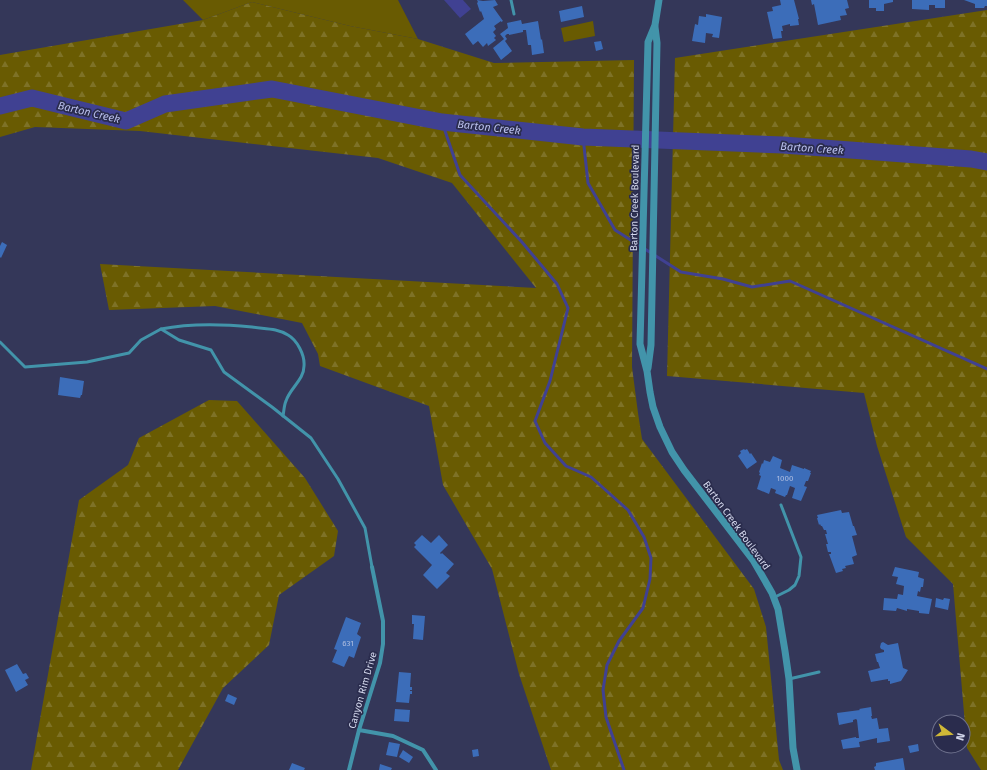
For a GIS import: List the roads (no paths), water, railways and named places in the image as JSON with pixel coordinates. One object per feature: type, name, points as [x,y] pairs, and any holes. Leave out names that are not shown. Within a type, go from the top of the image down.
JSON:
[{"type":"street","name":"Barton Creek Boulevard","points":[[659,0],[655,25],[648,42],[640,344],[647,371],[653,407],[660,427],[672,452],[753,560],[764,577],[778,609],[789,679],[793,748],[797,770]]},
{"type":"street","name":"Barton Creek Boulevard","points":[[647,371],[652,345],[657,43],[655,25]]},
{"type":"street","name":"Canyon Rim Drive","points":[[349,770],[359,730],[380,663],[384,644],[383,621],[372,567]]},
{"type":"street","points":[[359,730],[393,736],[423,750],[436,770]]},
{"type":"lane","points":[[511,0],[514,14]]},
{"type":"lane","points":[[0,342],[25,367],[87,362],[129,353],[141,340],[161,329],[177,326],[230,325],[277,330],[289,335],[297,343],[303,356],[305,366],[303,374],[286,401],[283,416]]},
{"type":"lane","points":[[161,329],[179,340],[211,350],[224,372],[311,438],[338,479],[365,528],[372,567]]},
{"type":"lane","points":[[773,598],[789,590],[795,585],[799,576],[800,557],[781,505]]},
{"type":"lane","points":[[789,679],[819,672]]},
{"type":"waterway","name":"Barton Creek","points":[[0,106],[32,98],[126,121],[165,104],[272,89],[442,122],[583,137],[783,145],[971,159],[987,162]]},
{"type":"waterway","points":[[442,122],[460,175],[521,241],[557,284],[568,308],[550,381],[535,421],[545,443],[566,466],[591,477],[628,510],[644,537],[651,558],[650,579],[643,608],[619,641],[607,665],[603,690],[606,717],[624,770]]},
{"type":"waterway","points":[[583,137],[588,183],[615,230],[681,272],[723,279],[752,287],[790,281],[987,369]]}]
